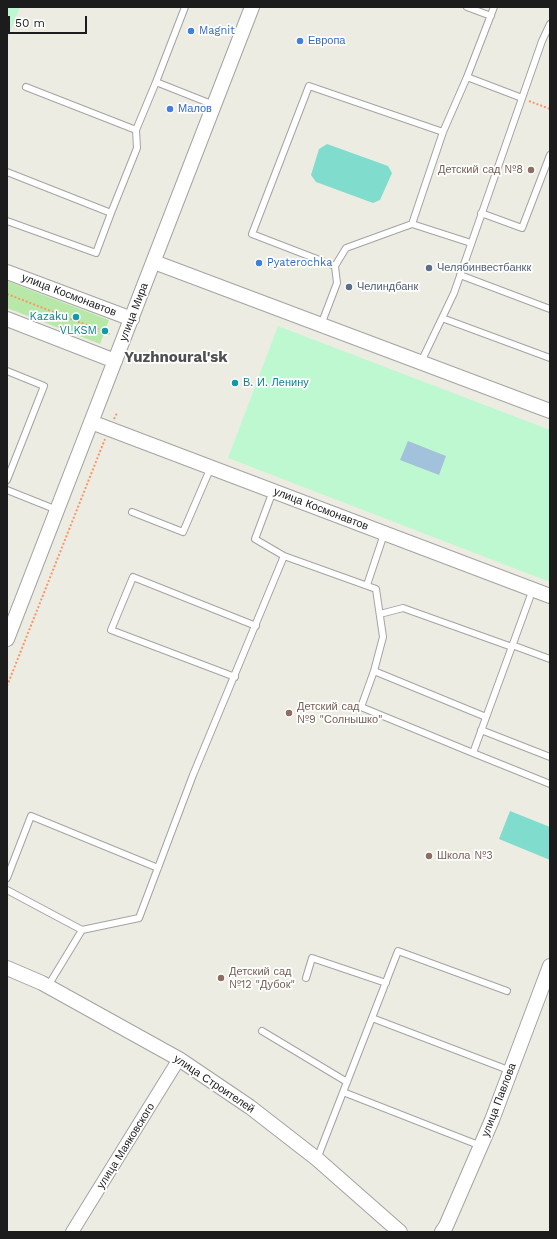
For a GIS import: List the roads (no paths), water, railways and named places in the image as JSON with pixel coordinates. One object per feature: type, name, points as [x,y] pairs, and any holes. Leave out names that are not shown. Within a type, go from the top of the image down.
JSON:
[{"type":"street","name":"улица Мира","points":[[7,639],[252,7]]},
{"type":"street","points":[[154,262],[550,411]]},
{"type":"street","name":"улица Космонавтов","points":[[7,272],[132,319]]},
{"type":"street","points":[[7,319],[115,361]]},
{"type":"street","name":"улица Космонавтов","points":[[91,422],[550,596]]},
{"type":"street","name":"улица Павлова","points":[[442,1232],[481,1146],[550,966]]},
{"type":"street","name":"улица Строителей","points":[[7,968],[48,986],[180,1059],[250,1107],[317,1159],[400,1232]]},
{"type":"street","name":"улица Маяковского","points":[[72,1232],[180,1059]]},
{"type":"lane","points":[[7,221],[96,253],[137,148],[136,130],[185,7]]},
{"type":"lane","points":[[467,7],[490,16]]},
{"type":"lane","points":[[412,224],[443,132],[467,77],[494,7]]},
{"type":"lane","points":[[421,362],[454,293],[542,41],[550,24]]},
{"type":"lane","points":[[467,77],[522,98]]},
{"type":"lane","points":[[156,82],[214,105]]},
{"type":"lane","points":[[335,266],[252,234],[309,86],[443,132]]},
{"type":"lane","points":[[26,87],[136,130]]},
{"type":"lane","points":[[481,213],[522,228],[550,155]]},
{"type":"lane","points":[[7,172],[112,213]]},
{"type":"lane","points":[[321,325],[337,283],[335,266],[346,248],[412,224],[471,243]]},
{"type":"lane","points":[[460,275],[550,309]]},
{"type":"lane","points":[[442,318],[550,358]]},
{"type":"lane","points":[[7,371],[44,386],[7,480]]},
{"type":"lane","points":[[7,458],[14,461]]},
{"type":"lane","points":[[132,512],[183,532],[210,467]]},
{"type":"lane","points":[[7,490],[57,510]]},
{"type":"lane","points":[[273,491],[255,539],[284,556],[376,589],[383,637],[374,671],[360,706],[550,784]]},
{"type":"lane","points":[[367,586],[384,533]]},
{"type":"lane","points":[[7,890],[82,930],[139,918],[194,775],[284,556]]},
{"type":"lane","points":[[235,677],[110,630],[133,577],[256,626]]},
{"type":"lane","points":[[473,753],[533,589]]},
{"type":"lane","points":[[380,614],[403,608],[550,659]]},
{"type":"lane","points":[[374,671],[486,717]]},
{"type":"lane","points":[[481,730],[550,757]]},
{"type":"lane","points":[[7,878],[31,816],[158,868]]},
{"type":"lane","points":[[48,986],[82,930]]},
{"type":"lane","points":[[317,1159],[398,951],[507,991]]},
{"type":"lane","points":[[306,978],[312,958],[386,983]]},
{"type":"lane","points":[[372,1018],[511,1071]]},
{"type":"lane","points":[[262,1031],[347,1082]]},
{"type":"lane","points":[[343,1092],[481,1146]]},
{"type":"place","name":"Magnit","points":[[191,31]]},
{"type":"place","name":"Европа","points":[[300,41]]},
{"type":"place","name":"Малов","points":[[170,109]]},
{"type":"place","name":"Детский сад №8","points":[[531,170]]},
{"type":"place","name":"Pyaterochka","points":[[259,263]]},
{"type":"place","name":"Челябинвестбанкк","points":[[429,268]]},
{"type":"place","name":"Челиндбанк","points":[[349,287]]},
{"type":"place","name":"Kazaku","points":[[76,317]]},
{"type":"place","name":"VLKSM","points":[[105,331]]},
{"type":"place","name":"В. И. Ленину","points":[[235,383]]},
{"type":"place","name":"Детский сад №9 \"Солнышко\"","points":[[289,713]]},
{"type":"place","name":"Школа №3","points":[[429,856]]},
{"type":"place","name":"Детский сад №12 \"Дубок\"","points":[[221,978]]},
{"type":"district","name":"Yuzhnoural'sk","points":[[176,358]]}]
